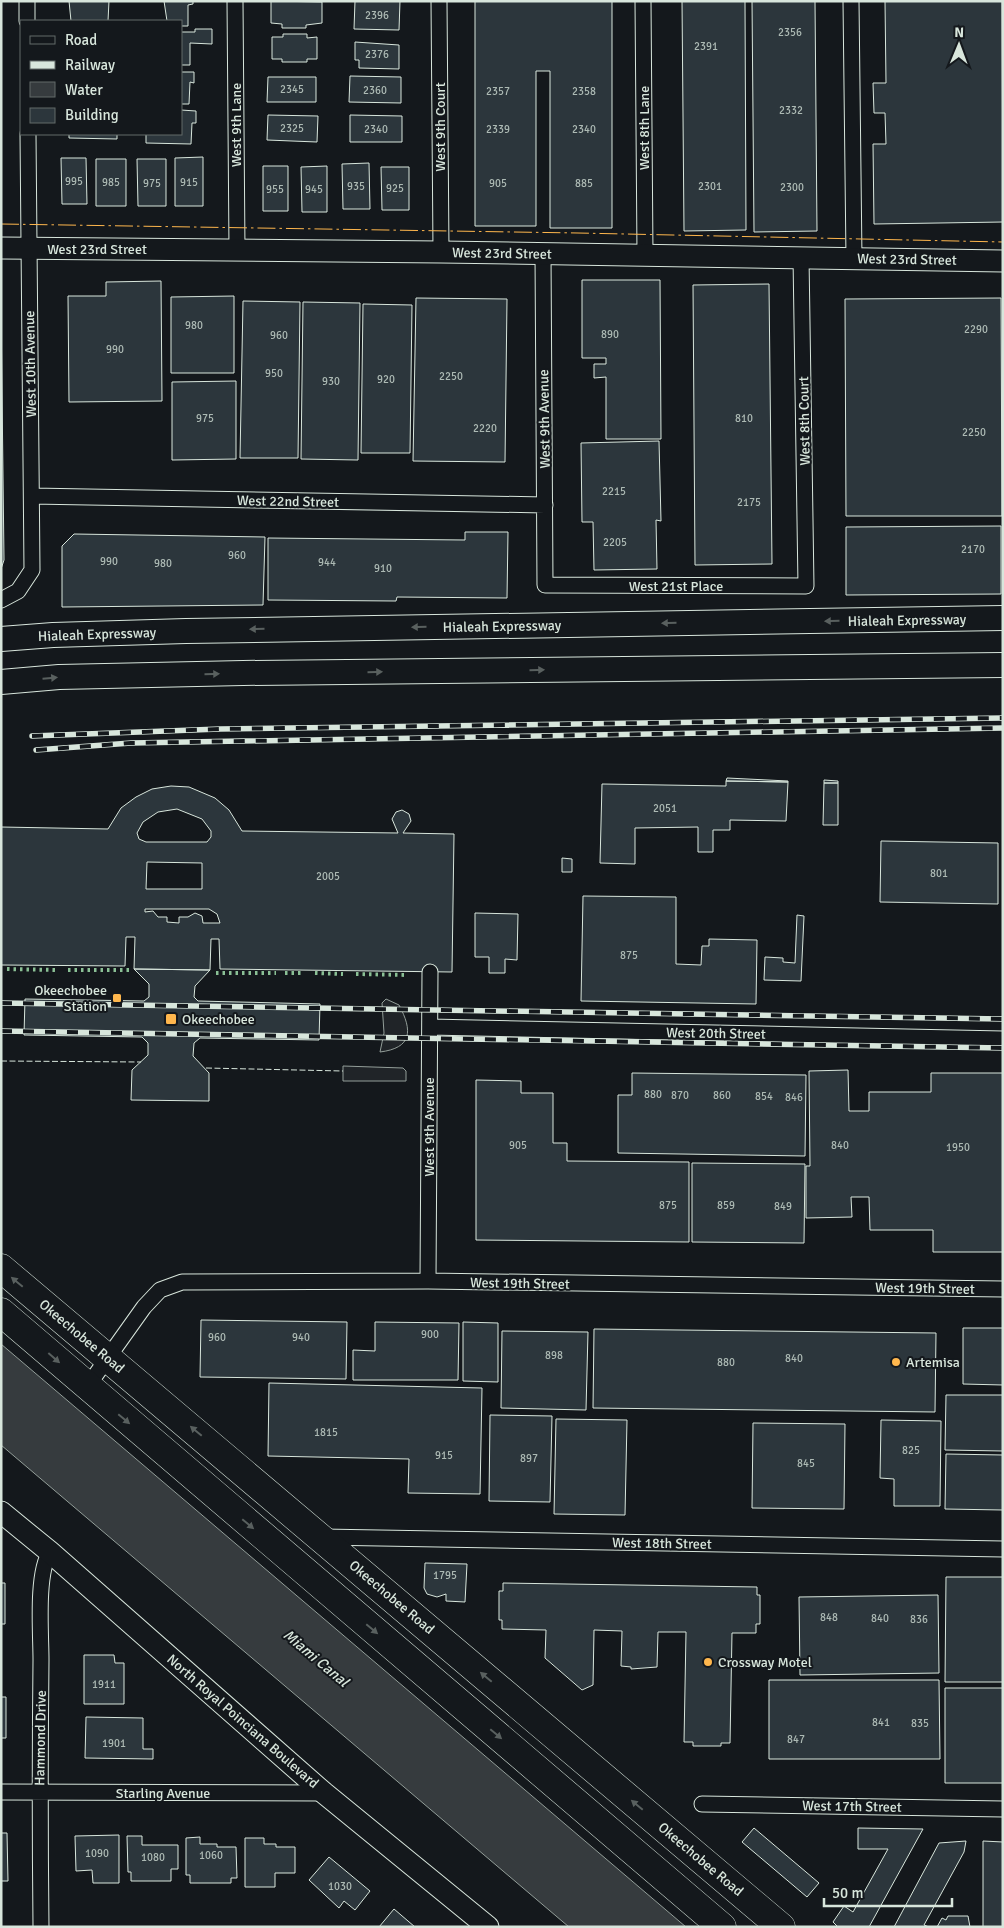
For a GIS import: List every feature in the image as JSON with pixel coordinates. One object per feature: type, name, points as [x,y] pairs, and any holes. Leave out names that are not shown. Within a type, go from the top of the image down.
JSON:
[{"type":"highway","name":"Okeechobee Road","points":[[1,1268],[322,1537],[781,1927]]},
{"type":"highway","points":[[1,1312],[722,1927]]},
{"type":"main road","name":"Hialeah Expressway","points":[[1,639],[186,630],[1003,618]]},
{"type":"main road","points":[[1,682],[59,677],[234,673],[1003,666]]},
{"type":"street","points":[[27,1],[27,20]]},
{"type":"street","name":"West 9th Lane","points":[[235,1],[237,250]]},
{"type":"street","name":"West 9th Court","points":[[439,1],[441,252]]},
{"type":"street","name":"West 8th Lane","points":[[643,1],[645,255]]},
{"type":"street","points":[[851,1],[854,258]]},
{"type":"street","name":"West 10th Avenue","points":[[1,600],[18,591],[32,570],[28,135]]},
{"type":"street","name":"West 23rd Street","points":[[1,248],[543,253],[1003,261]]},
{"type":"street","name":"West 9th Avenue","points":[[543,253],[545,585]]},
{"type":"street","name":"West 8th Court","points":[[801,257],[806,586]]},
{"type":"street","name":"West 22nd Street","points":[[32,496],[545,505]]},
{"type":"street","name":"West 21st Place","points":[[545,585],[806,586]]},
{"type":"street","name":"West 9th Avenue","points":[[428,1282],[430,972]]},
{"type":"street","name":"West 20th Street","points":[[430,1027],[1003,1039]]},
{"type":"street","name":"West 19th Street","points":[[87,1387],[144,1307],[160,1290],[182,1282],[428,1282],[1003,1289]]},
{"type":"street","name":"North Royal Poinciana Boulevard","points":[[1,1512],[50,1552],[324,1793],[488,1927]]},
{"type":"street","name":"West 18th Street","points":[[322,1537],[1003,1549]]},
{"type":"street","name":"Hammond Drive","points":[[41,1927],[39,1793],[42,1582],[46,1558],[50,1552]]},
{"type":"street","name":"Starling Avenue","points":[[1,1792],[324,1793]]},
{"type":"street","name":"West 17th Street","points":[[702,1804],[1003,1808]]},
{"type":"shaded area","points":[[386,999],[399,1005],[404,1014],[408,1030],[407,1037],[398,1047],[380,1052],[384,1033],[382,1003]]},
{"type":"shaded area","points":[[343,1066],[403,1068],[406,1071],[406,1081],[343,1081]]},
{"type":"water","name":"Miami Canal","points":[[1,1344],[686,1927],[569,1927],[1,1445]]},
{"type":"building","points":[[69,1],[109,1],[108,20],[71,20]]},
{"type":"building","points":[[164,1],[193,1],[193,4],[188,5],[188,26],[182,26],[182,20],[167,20]]},
{"type":"building","points":[[271,1],[322,2],[322,23],[306,25],[306,28],[282,28],[282,24],[271,23]]},
{"type":"building","points":[[355,1],[400,1],[399,30],[354,29]]},
{"type":"building","points":[[475,1],[612,1],[612,228],[550,228],[550,71],[536,71],[536,226],[475,226]]},
{"type":"building","points":[[682,1],[745,1],[746,230],[684,231]]},
{"type":"building","points":[[752,1],[815,1],[817,231],[754,232]]},
{"type":"building","points":[[885,1],[1002,1],[1003,222],[874,224],[873,144],[886,144],[885,113],[874,113],[873,83],[886,83]]},
{"type":"building","points":[[195,29],[212,29],[212,44],[190,43],[190,65],[182,65],[182,32],[195,32]]},
{"type":"building","points":[[283,34],[307,34],[307,38],[317,37],[317,59],[307,59],[307,62],[282,62],[282,59],[272,59],[272,37],[283,37]]},
{"type":"building","points":[[355,42],[399,45],[399,69],[359,68],[359,60],[355,60]]},
{"type":"building","points":[[182,72],[194,72],[194,83],[190,82],[189,104],[182,104]]},
{"type":"building","points":[[350,76],[401,77],[401,103],[349,102]]},
{"type":"building","points":[[268,77],[316,77],[316,102],[267,102]]},
{"type":"building","points":[[182,110],[196,111],[196,123],[192,123],[191,144],[146,143],[146,135],[182,135]]},
{"type":"building","points":[[268,115],[318,116],[317,142],[267,140]]},
{"type":"building","points":[[350,115],[402,116],[402,142],[350,142]]},
{"type":"building","points":[[69,135],[117,135],[117,139],[69,138]]},
{"type":"building","points":[[203,157],[203,206],[175,206],[175,158]]},
{"type":"building","points":[[61,158],[86,158],[87,204],[62,204]]},
{"type":"building","points":[[96,159],[126,159],[126,206],[96,206]]},
{"type":"building","points":[[137,159],[166,159],[166,206],[138,206]]},
{"type":"building","points":[[369,163],[370,209],[343,209],[342,164]]},
{"type":"building","points":[[263,166],[288,166],[288,211],[263,211]]},
{"type":"building","points":[[327,166],[327,212],[302,212],[301,167]]},
{"type":"building","points":[[381,167],[409,167],[409,210],[382,210]]},
{"type":"building","points":[[582,280],[660,280],[661,439],[606,439],[606,377],[594,378],[594,364],[606,364],[606,358],[582,358]]},
{"type":"building","points":[[161,281],[162,401],[69,402],[68,296],[106,296],[106,282]]},
{"type":"building","points":[[769,284],[772,564],[695,565],[693,285]]},
{"type":"building","points":[[234,296],[234,373],[171,373],[171,297]]},
{"type":"building","points":[[416,298],[507,299],[505,462],[413,461]]},
{"type":"building","points":[[1001,298],[1002,516],[846,516],[845,299]]},
{"type":"building","points":[[243,301],[300,302],[298,458],[240,458]]},
{"type":"building","points":[[303,302],[360,303],[358,460],[301,459]]},
{"type":"building","points":[[363,304],[412,305],[410,453],[361,453]]},
{"type":"building","points":[[1,306],[4,560],[1,569]]},
{"type":"building","points":[[236,381],[236,459],[172,460],[172,382]]},
{"type":"building","points":[[659,441],[661,521],[656,520],[657,569],[594,570],[593,522],[582,522],[581,443]]},
{"type":"building","points":[[1001,526],[1001,594],[846,595],[846,527]]},
{"type":"building","points":[[465,532],[508,532],[507,598],[397,597],[396,601],[268,600],[268,538],[465,540]]},
{"type":"building","points":[[74,534],[265,537],[263,605],[62,607],[62,546]]},
{"type":"building","points":[[727,778],[788,781],[788,782],[726,781]]},
{"type":"building","points":[[824,780],[838,781],[838,783],[824,783]]},
{"type":"building","points":[[726,781],[788,782],[786,821],[730,820],[730,830],[713,830],[713,852],[698,852],[698,827],[635,828],[635,864],[600,863],[602,784],[726,786]]},
{"type":"building","points":[[824,783],[838,783],[838,825],[823,825]]},
{"type":"building","points":[[171,786],[189,787],[215,798],[229,810],[242,831],[398,833],[392,819],[396,812],[402,810],[409,814],[411,821],[403,833],[454,834],[452,972],[220,969],[219,939],[211,939],[210,970],[134,969],[135,937],[126,937],[125,966],[1,965],[1,827],[108,829],[121,808],[136,797],[152,789]],"holes":[[[177,809],[202,819],[211,831],[211,837],[207,842],[146,842],[139,839],[137,833],[143,822],[158,812]],[[147,862],[202,863],[202,889],[146,889]],[[145,909],[209,909],[217,914],[220,923],[203,923],[202,916],[195,913],[188,917],[179,917],[179,923],[167,922],[167,917],[158,917],[153,911],[145,912]]]},
{"type":"building","points":[[881,841],[998,843],[998,904],[880,902]]},
{"type":"building","points":[[562,858],[572,859],[572,872],[562,872]]},
{"type":"building","points":[[583,896],[676,897],[676,964],[701,965],[702,946],[709,946],[709,939],[757,940],[756,1004],[581,1001]]},
{"type":"building","points":[[475,913],[518,914],[517,960],[505,959],[505,973],[489,973],[489,957],[475,957]]},
{"type":"building","points":[[797,915],[804,916],[801,981],[764,980],[765,957],[783,958],[783,962],[795,963]]},
{"type":"building","points":[[134,969],[210,970],[195,986],[194,997],[198,1001],[320,1004],[319,1040],[200,1038],[194,1043],[193,1056],[209,1073],[209,1101],[131,1100],[132,1070],[148,1055],[148,1043],[142,1037],[24,1035],[25,999],[144,1001],[149,997],[149,984]]},
{"type":"building","points":[[848,1070],[849,1111],[869,1111],[869,1092],[931,1092],[931,1073],[1003,1073],[1003,1252],[933,1252],[933,1230],[870,1230],[869,1197],[851,1197],[852,1217],[806,1218],[806,1166],[810,1166],[809,1071]]},
{"type":"building","points":[[632,1073],[806,1075],[805,1156],[618,1153],[618,1095],[632,1095]]},
{"type":"building","points":[[476,1080],[521,1081],[521,1093],[553,1093],[553,1143],[567,1143],[567,1161],[689,1162],[689,1242],[476,1240]]},
{"type":"building","points":[[692,1163],[805,1164],[804,1243],[692,1242]]},
{"type":"building","points":[[201,1320],[347,1322],[346,1379],[200,1377]]},
{"type":"building","points":[[375,1322],[459,1323],[458,1380],[353,1380],[353,1350],[375,1351]]},
{"type":"building","points":[[463,1322],[498,1323],[498,1382],[463,1381]]},
{"type":"building","points":[[963,1328],[1003,1328],[1003,1385],[963,1384]]},
{"type":"building","points":[[594,1329],[936,1333],[935,1412],[593,1408]]},
{"type":"building","points":[[502,1331],[588,1332],[586,1410],[501,1408]]},
{"type":"building","points":[[269,1383],[482,1388],[480,1494],[408,1493],[409,1459],[268,1456]]},
{"type":"building","points":[[946,1395],[1003,1395],[1003,1451],[945,1450]]},
{"type":"building","points":[[490,1415],[552,1416],[550,1502],[489,1501]]},
{"type":"building","points":[[556,1419],[627,1420],[625,1515],[554,1514]]},
{"type":"building","points":[[881,1420],[941,1421],[940,1506],[894,1506],[894,1479],[880,1478]]},
{"type":"building","points":[[753,1423],[845,1424],[844,1509],[752,1508]]},
{"type":"building","points":[[946,1454],[1003,1455],[1003,1510],[945,1509]]},
{"type":"building","points":[[425,1563],[467,1564],[465,1602],[446,1601],[446,1594],[437,1597],[427,1594],[424,1588]]},
{"type":"building","points":[[946,1577],[1003,1577],[1003,1682],[945,1682]]},
{"type":"building","points":[[1,1583],[5,1583],[5,1624],[1,1624]]},
{"type":"building","name":"Crossway Motel","points":[[503,1583],[757,1587],[757,1595],[760,1595],[760,1624],[756,1624],[756,1633],[732,1633],[730,1743],[721,1743],[721,1746],[693,1746],[693,1742],[684,1742],[686,1632],[658,1632],[657,1667],[631,1669],[631,1667],[621,1666],[622,1631],[594,1630],[593,1685],[582,1690],[545,1658],[546,1630],[502,1629],[502,1620],[499,1620],[499,1591],[503,1591]]},
{"type":"building","points":[[938,1595],[939,1673],[800,1675],[799,1597]]},
{"type":"building","points":[[84,1655],[114,1655],[115,1663],[124,1663],[124,1704],[84,1704]]},
{"type":"building","points":[[769,1680],[939,1680],[940,1759],[769,1759]]},
{"type":"building","points":[[945,1688],[1003,1688],[1003,1783],[945,1783]]},
{"type":"building","points":[[1,1697],[6,1697],[6,1738],[1,1738]]},
{"type":"building","points":[[86,1717],[143,1718],[143,1749],[153,1749],[153,1759],[85,1758]]},
{"type":"building","points":[[754,1828],[819,1883],[807,1897],[742,1842]]},
{"type":"building","points":[[858,1828],[923,1829],[869,1927],[838,1927],[833,1922],[844,1906],[853,1912],[888,1849],[858,1849]]},
{"type":"building","points":[[1,1833],[7,1833],[8,1881],[1,1881]]},
{"type":"building","points":[[119,1835],[119,1883],[93,1883],[92,1870],[76,1871],[75,1836]]},
{"type":"building","points":[[127,1836],[142,1836],[142,1845],[178,1845],[178,1869],[171,1869],[171,1881],[131,1881],[131,1872],[128,1872]]},
{"type":"building","points":[[200,1837],[200,1844],[217,1844],[217,1847],[236,1847],[237,1878],[231,1878],[231,1883],[190,1883],[190,1875],[186,1875],[186,1838]]},
{"type":"building","points":[[245,1838],[264,1838],[264,1844],[276,1844],[276,1847],[295,1847],[295,1873],[275,1873],[275,1887],[245,1887]]},
{"type":"building","points":[[966,1841],[964,1852],[924,1925],[929,1927],[894,1927],[939,1843]]},
{"type":"building","points":[[983,1841],[1003,1842],[1003,1927],[983,1927]]},
{"type":"building","points":[[329,1857],[370,1891],[355,1910],[344,1901],[339,1908],[309,1880]]},
{"type":"building","points":[[394,1909],[415,1927],[379,1927]]},
{"type":"building","points":[[948,1916],[968,1916],[970,1927],[937,1927],[942,1918],[946,1920]]},
{"type":"railway","points":[[32,736],[220,729],[1003,718]]},
{"type":"railway","points":[[36,750],[131,743],[1003,728]]},
{"type":"railway","points":[[1,1003],[1003,1019]]},
{"type":"railway","points":[[1,1031],[1003,1048]]},
{"type":"hedge","points":[[7,969],[55,970]]},
{"type":"hedge","points":[[68,970],[129,970]]},
{"type":"hedge","points":[[216,973],[276,973]]},
{"type":"hedge","points":[[285,973],[304,973]]},
{"type":"hedge","points":[[315,973],[343,974]]},
{"type":"hedge","points":[[356,974],[408,975]]},
{"type":"fence","points":[[1,1061],[141,1062]]},
{"type":"fence","points":[[206,1068],[343,1071]]},
{"type":"power","points":[[1,224],[1003,242]]},
{"type":"place","name":"Okeechobee Station","points":[[117,998]]},
{"type":"place","name":"Okeechobee","points":[[171,1019]]},
{"type":"place","name":"Artemisa","points":[[896,1362]]},
{"type":"place","name":"Crossway Motel","points":[[708,1662]]}]
